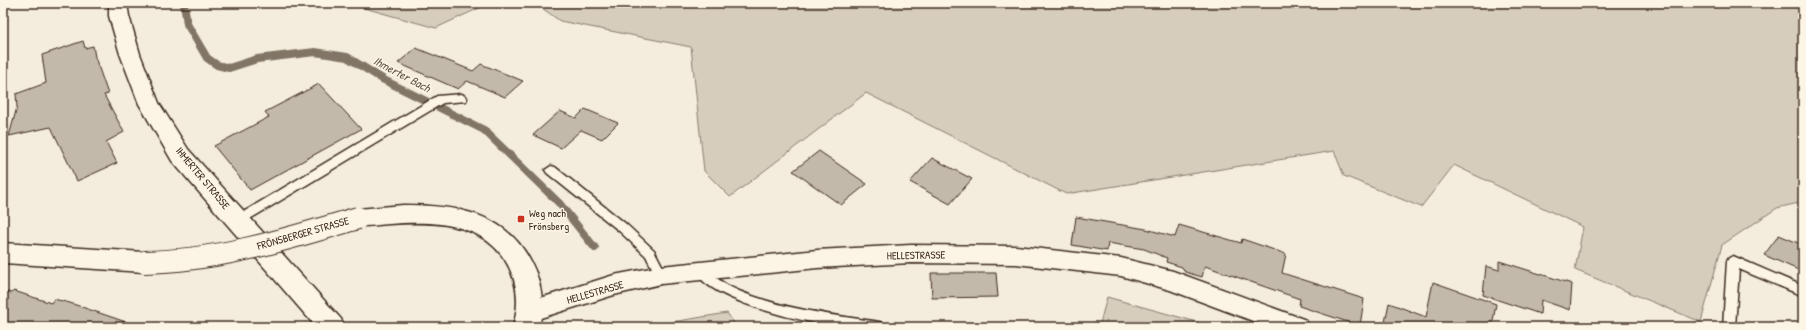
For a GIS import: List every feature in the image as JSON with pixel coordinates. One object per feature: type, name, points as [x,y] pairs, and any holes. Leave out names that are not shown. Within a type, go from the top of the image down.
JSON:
[{"type":"main road","name":"IHMERTER STRASSE","points":[[118,3],[130,54],[149,104],[180,155],[332,327]]},
{"type":"main road","name":"FRÖNSBERGER STRASSE","points":[[3,253],[144,262],[190,260],[286,239],[358,218],[401,212],[434,213],[461,218],[480,225],[499,236],[516,254],[530,288],[528,319]]},
{"type":"street","name":"HELLESTRASSE","points":[[528,319],[614,285],[661,275],[817,259],[911,254],[1016,255],[1121,267],[1173,281],[1297,327]]},
{"type":"lane","points":[[239,220],[441,99],[462,98]]},
{"type":"lane","points":[[552,170],[650,253],[661,275]]},
{"type":"lane","points":[[1729,327],[1733,261],[1803,291]]},
{"type":"lane","points":[[701,271],[707,280],[719,287],[754,301],[811,316],[879,327]]},
{"type":"shaded area","points":[[346,3],[490,3],[436,28]]},
{"type":"shaded area","points":[[535,3],[1803,3],[1803,202],[1777,208],[1722,245],[1701,322],[1575,270],[1583,227],[1454,165],[1421,207],[1344,176],[1334,151],[1066,194],[866,93],[730,197],[704,171],[691,47],[560,21]]},
{"type":"shaded area","points":[[1107,297],[1215,327],[1099,327]]},
{"type":"shaded area","points":[[727,313],[737,327],[641,327]]},
{"type":"building","points":[[83,41],[85,48],[93,46],[95,57],[108,94],[104,95],[124,132],[106,142],[117,163],[77,181],[51,127],[9,136],[17,107],[16,94],[46,83],[42,55]]},
{"type":"building","points":[[416,48],[473,71],[481,64],[523,81],[505,97],[467,81],[458,89],[398,63]]},
{"type":"building","points":[[319,84],[361,129],[250,190],[214,146],[269,117],[265,112]]},
{"type":"building","points":[[585,109],[618,123],[602,139],[581,130],[561,148],[533,135],[560,111],[576,118]]},
{"type":"building","points":[[819,151],[867,184],[841,205],[793,171]]},
{"type":"building","points":[[932,158],[972,179],[950,204],[910,182]]},
{"type":"building","points":[[1076,217],[1146,229],[1175,237],[1179,225],[1241,243],[1242,239],[1286,254],[1282,273],[1364,299],[1360,326],[1299,306],[1300,299],[1205,266],[1202,277],[1185,272],[1182,267],[1166,262],[1167,258],[1144,249],[1108,243],[1107,251],[1072,245]]},
{"type":"building","points":[[1779,235],[1803,245],[1803,272],[1764,255]]},
{"type":"building","points":[[1499,261],[1572,284],[1570,310],[1541,300],[1540,314],[1483,295],[1486,266],[1499,270]]},
{"type":"building","points":[[931,273],[996,273],[998,297],[932,298]]},
{"type":"building","points":[[1433,282],[1496,304],[1492,327],[1384,327],[1389,303],[1426,317]]},
{"type":"building","points":[[3,291],[11,293],[14,291],[51,303],[54,299],[70,303],[129,323],[128,327],[3,327]]},
{"type":"waterway","name":"Ihmerter Bach","points":[[184,3],[187,24],[207,58],[217,65],[229,68],[257,59],[315,52],[347,57],[384,80],[484,130],[559,203],[595,248]]},
{"type":"place","name":"Weg nach Frönsberg","points":[[521,219]]}]
